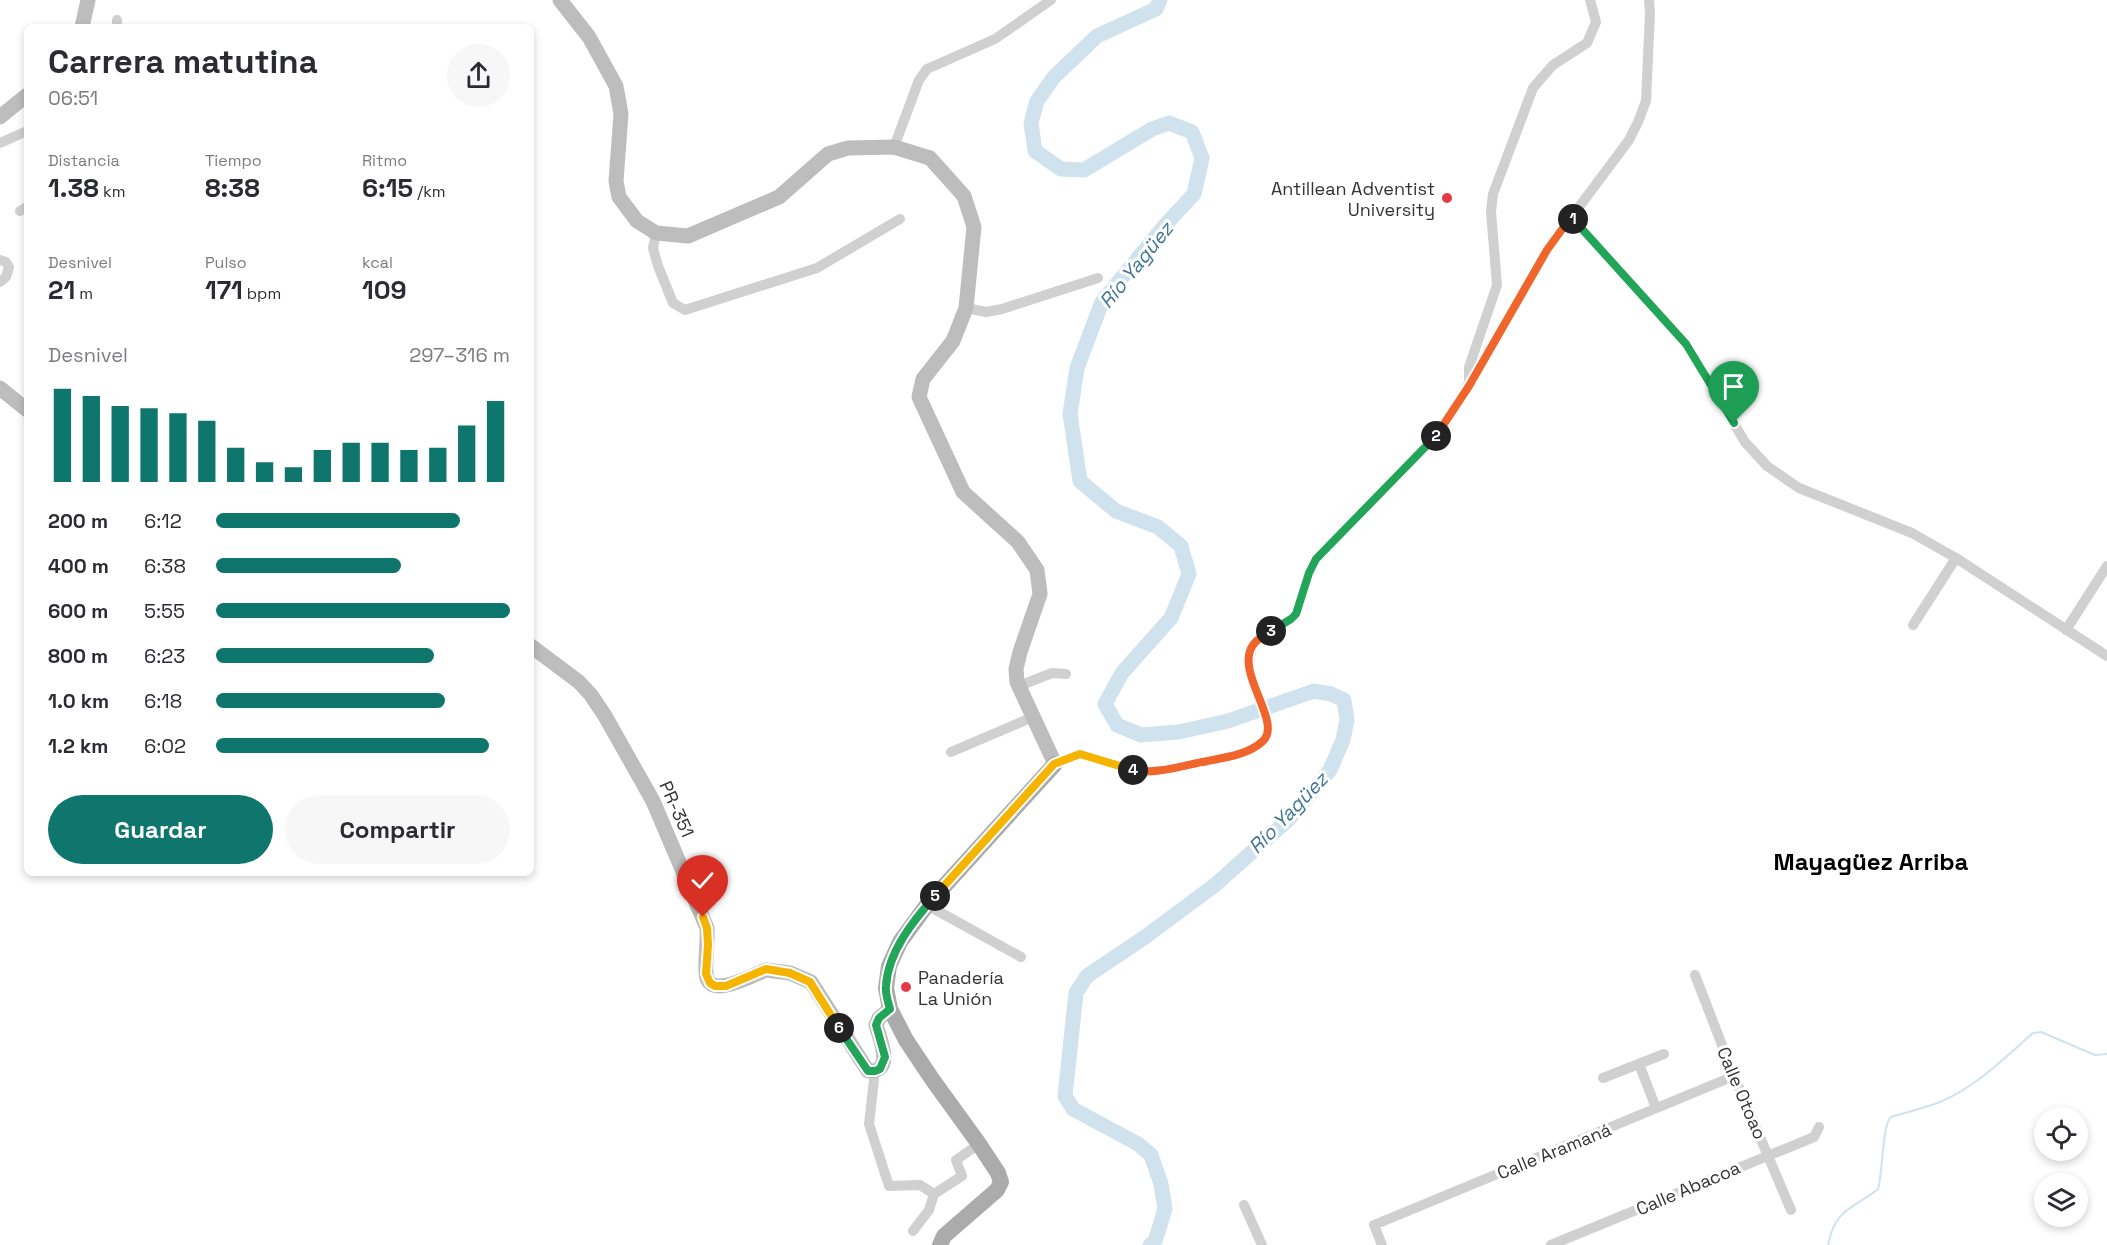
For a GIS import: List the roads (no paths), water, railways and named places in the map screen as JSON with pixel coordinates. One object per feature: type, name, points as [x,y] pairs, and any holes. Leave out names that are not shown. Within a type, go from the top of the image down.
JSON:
[{"type":"main road","points":[[83,24],[88,0]]},
{"type":"main road","points":[[560,0],[589,37],[616,86],[621,114],[616,181],[619,197],[637,221],[656,233],[688,236],[779,197],[828,154],[848,148],[894,147],[930,158],[964,196],[974,227],[966,308],[953,340],[923,379],[919,397],[963,492],[1018,542],[1037,570],[1040,594],[1016,669],[1019,686],[1054,764],[927,905],[900,942],[889,966],[885,988],[890,1009],[906,1040],[979,1144],[998,1173],[1001,1182],[997,1190],[944,1236],[940,1245]]},
{"type":"main road","points":[[0,117],[24,97]]},
{"type":"main road","points":[[0,388],[24,408]]},
{"type":"main road","name":"PR-351","points":[[534,648],[579,682],[591,695],[653,801],[707,928],[706,974],[710,983],[715,986],[726,986],[766,969],[790,973],[810,982],[863,1065],[868,1071],[875,1071]]},
{"type":"main road","points":[[875,1071],[880,1069],[885,1057],[876,1025],[879,1018],[890,1009]]},
{"type":"street","points":[[894,147],[919,80],[927,69],[995,39],[1051,0]]},
{"type":"street","points":[[1469,386],[1469,367],[1497,285],[1491,212],[1493,194],[1533,88],[1553,65],[1587,44],[1596,21],[1590,0]]},
{"type":"street","points":[[1054,764],[1080,754],[1137,771],[1167,769],[1235,755],[1257,746],[1265,739],[1268,723],[1248,664],[1252,646],[1259,638],[1296,614],[1316,559],[1441,431],[1547,250],[1629,140],[1646,101],[1649,0]]},
{"type":"street","points":[[0,143],[24,131]]},
{"type":"street","points":[[1571,217],[1686,344],[1745,442],[1767,466],[1799,488],[1912,533],[1956,558],[2107,656]]},
{"type":"street","points":[[656,233],[653,248],[658,266],[674,303],[685,310],[817,268],[900,219]]},
{"type":"street","points":[[0,260],[6,262],[9,267],[6,277],[0,282]]},
{"type":"street","points":[[966,308],[987,312],[1002,309],[1098,278]]},
{"type":"street","points":[[1912,625],[1956,558]]},
{"type":"street","points":[[2066,630],[2107,566]]},
{"type":"street","points":[[1019,686],[1052,673],[1066,674]]},
{"type":"street","points":[[951,752],[1033,717]]},
{"type":"street","points":[[927,905],[1021,957]]},
{"type":"street","name":"Calle Otoao","points":[[1695,975],[1734,1076],[1791,1210]]},
{"type":"street","points":[[1603,1078],[1664,1054]]},
{"type":"street","points":[[1639,1064],[1656,1108]]},
{"type":"street","points":[[875,1071],[870,1124],[889,1186],[920,1185],[934,1194]]},
{"type":"street","name":"Calle Aramaná","points":[[1382,1245],[1374,1225],[1734,1076]]},
{"type":"street","name":"Calle Abacoa","points":[[1551,1245],[1814,1137],[1819,1127]]},
{"type":"street","points":[[913,1232],[929,1210],[934,1194],[962,1176],[956,1160],[979,1144]]},
{"type":"street","points":[[1244,1204],[1262,1245]]},
{"type":"waterway","name":"Río Yagüez","points":[[1150,1245],[1155,1241],[1165,1209],[1161,1184],[1151,1155],[1138,1144],[1073,1109],[1065,1096],[1076,993],[1087,976],[1145,937],[1215,885],[1289,819],[1330,770],[1343,740],[1347,720],[1344,700],[1331,694],[1314,691],[1228,721],[1179,732],[1141,735],[1117,725],[1105,704],[1122,673],[1171,618],[1189,574],[1181,546],[1158,527],[1116,511],[1080,481],[1070,414],[1077,368],[1102,302],[1166,224],[1194,194],[1202,158],[1192,132],[1169,123],[1152,129],[1084,170],[1061,169],[1035,151],[1031,123],[1037,101],[1054,77],[1097,36],[1156,9],[1160,0]]},
{"type":"waterway","points":[[1828,1245],[1835,1223],[1840,1216],[1878,1189],[1884,1139],[1891,1117],[1953,1096],[1989,1071],[2033,1033],[2041,1032],[2095,1055],[2107,1054]]},
{"type":"place","name":"Antillean Adventist University","points":[[1447,198]]},
{"type":"place","name":"Panadería La Unión","points":[[906,987]]},
{"type":"district","name":"Mayagüez Arriba","points":[[1871,861]]}]
